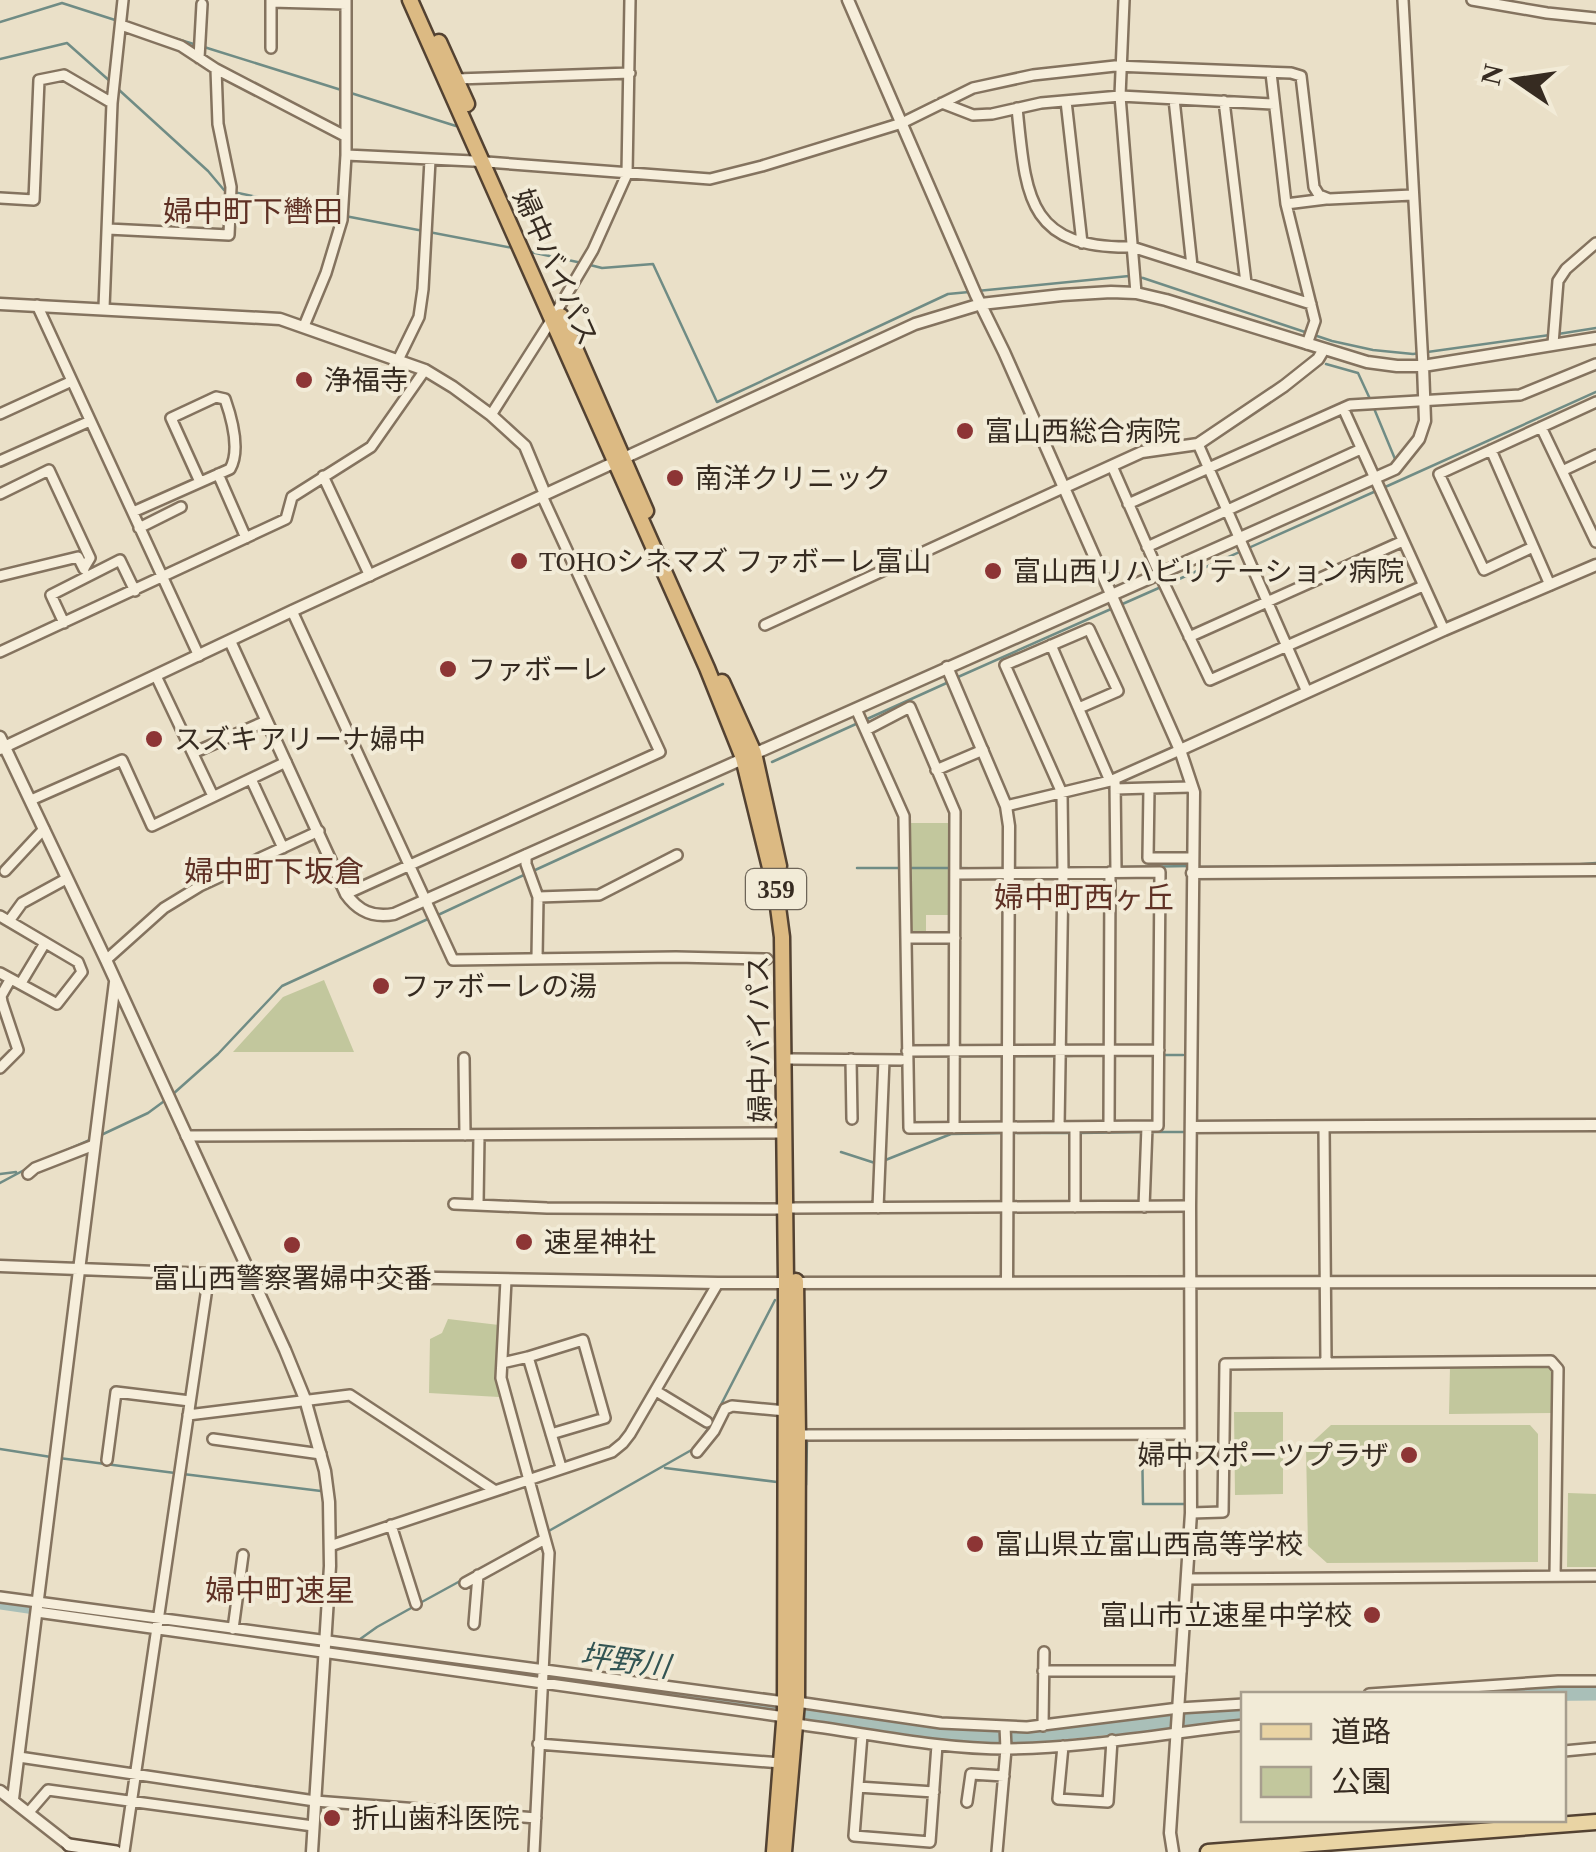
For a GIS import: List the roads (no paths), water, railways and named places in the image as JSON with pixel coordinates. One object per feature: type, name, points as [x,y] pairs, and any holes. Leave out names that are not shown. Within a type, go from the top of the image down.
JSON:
[{"type":"highway","name":"婦中バイパス","points":[[410,0],[488,162],[748,756],[779,867],[788,916],[789,1209]]},
{"type":"highway","name":"婦中バイパス","points":[[420,0],[488,162]]},
{"type":"highway","name":"婦中バイパス","points":[[748,756],[782,937],[785,1133],[798,1435],[784,1852]]},
{"type":"highway","name":"婦中バイパス","points":[[774,1852],[781,1763],[791,1711],[786,1412],[791,1282]]},
{"type":"main road","points":[[1208,1852],[1401,1844],[1480,1825],[1596,1822]]},
{"type":"main road","points":[[73,1849],[120,1852]]},
{"type":"street","points":[[104,308],[112,103],[123,0]]},
{"type":"street","points":[[491,415],[592,250],[627,174],[630,0]]},
{"type":"street","points":[[848,0],[1180,750],[1194,792],[1190,1514],[1170,1833],[1172,1852]]},
{"type":"street","points":[[1124,0],[1120,96],[1136,293]]},
{"type":"street","points":[[230,642],[346,894],[364,912],[384,916],[1394,469],[1420,439],[1425,400],[1403,0]]},
{"type":"street","points":[[1472,0],[1596,18]]},
{"type":"street","points":[[272,48],[271,1],[346,2],[342,220],[326,274],[304,326]]},
{"type":"street","points":[[200,58],[202,4]]},
{"type":"street","points":[[121,26],[181,46],[216,69],[345,136]]},
{"type":"street","points":[[346,155],[710,179],[902,123],[973,88],[1033,75],[1120,66],[1291,73],[1300,76],[1314,187],[1319,195],[1328,198]]},
{"type":"street","points":[[108,229],[229,235],[230,188],[218,124],[216,69]]},
{"type":"street","points":[[456,79],[630,73]]},
{"type":"street","points":[[1271,73],[1286,204],[1315,321],[1307,344]]},
{"type":"street","points":[[0,198],[34,200],[39,80],[64,75],[112,103]]},
{"type":"street","points":[[942,103],[972,115],[1041,102],[1120,96],[1274,104]]},
{"type":"street","points":[[1174,99],[1192,266]]},
{"type":"street","points":[[1066,100],[1082,243]]},
{"type":"street","points":[[1224,101],[1246,283]]},
{"type":"street","points":[[1017,108],[1025,182],[1035,208],[1054,228],[1082,243],[1132,247],[1311,304]]},
{"type":"street","points":[[398,360],[418,317],[424,289],[430,160]]},
{"type":"street","points":[[1286,204],[1412,195]]},
{"type":"street","points":[[1553,344],[1558,281],[1596,243]]},
{"type":"street","points":[[312,1852],[330,1546],[329,1502],[321,1454],[305,1399],[106,960],[2,744],[916,324],[981,304],[1136,293],[1367,362],[1397,366],[1423,366],[1596,338]]},
{"type":"street","points":[[0,304],[280,319],[425,370],[491,415],[525,446],[660,752],[346,894]]},
{"type":"street","points":[[37,305],[199,656]]},
{"type":"street","points":[[766,626],[1142,452],[1198,444],[1284,386],[1318,359],[1324,349]]},
{"type":"street","points":[[1128,504],[1350,405],[1520,395],[1596,364]]},
{"type":"street","points":[[0,652],[286,519],[292,497],[371,447],[425,370]]},
{"type":"street","points":[[0,414],[72,381]]},
{"type":"street","points":[[132,512],[230,469],[235,461],[232,418],[225,399],[216,396],[171,418],[200,482]]},
{"type":"street","points":[[1533,547],[1484,570],[1439,474],[1596,402]]},
{"type":"street","points":[[1343,408],[1444,630]]},
{"type":"street","points":[[0,461],[90,421]]},
{"type":"street","points":[[1541,427],[1596,542]]},
{"type":"street","points":[[1198,444],[1307,692]]},
{"type":"street","points":[[1147,547],[1361,449]]},
{"type":"street","points":[[1491,450],[1550,585]]},
{"type":"street","points":[[1562,471],[1596,455]]},
{"type":"street","points":[[1112,466],[1210,680],[1423,586]]},
{"type":"street","points":[[0,494],[49,470],[90,558],[86,572]]},
{"type":"street","points":[[218,474],[246,538]]},
{"type":"street","points":[[323,476],[370,576]]},
{"type":"street","points":[[140,528],[181,507]]},
{"type":"street","points":[[1583,515],[1596,508]]},
{"type":"street","points":[[1189,637],[1403,541]]},
{"type":"street","points":[[2,571],[78,557],[86,572]]},
{"type":"street","points":[[64,623],[51,594],[86,572],[120,560],[135,591]]},
{"type":"street","points":[[1006,806],[1113,783],[1444,630],[1596,565]]},
{"type":"street","points":[[292,611],[452,960],[767,959]]},
{"type":"street","points":[[1059,1127],[1062,793],[1005,664],[1089,629],[1118,691],[1079,708]]},
{"type":"street","points":[[1051,645],[1113,783],[1110,1127]]},
{"type":"street","points":[[947,667],[1006,806],[1010,873],[1007,1282]]},
{"type":"street","points":[[156,676],[212,796]]},
{"type":"street","points":[[866,730],[910,708],[955,812],[954,1128]]},
{"type":"street","points":[[856,709],[904,816],[904,1055],[909,1128],[1158,1126],[1160,872],[956,874]]},
{"type":"street","points":[[193,753],[266,722]]},
{"type":"street","points":[[936,770],[983,750]]},
{"type":"street","points":[[31,800],[122,760],[152,826],[286,762]]},
{"type":"street","points":[[251,779],[283,848]]},
{"type":"street","points":[[1113,783],[1149,788],[1192,787]]},
{"type":"street","points":[[1149,788],[1148,858],[1192,858]]},
{"type":"street","points":[[5,871],[44,828]]},
{"type":"street","points":[[106,960],[164,908],[200,886],[319,831]]},
{"type":"street","points":[[526,855],[538,897],[537,958]]},
{"type":"street","points":[[538,897],[599,895],[677,856]]},
{"type":"street","points":[[1192,873],[1596,870]]},
{"type":"street","points":[[0,973],[58,1004],[82,972],[78,962],[4,918],[22,903],[66,880]]},
{"type":"street","points":[[906,938],[954,938]]},
{"type":"street","points":[[0,1068],[18,1050],[2,996],[45,944]]},
{"type":"street","points":[[13,1800],[115,982]]},
{"type":"street","points":[[791,1059],[884,1060],[955,1051],[1159,1050]]},
{"type":"street","points":[[464,1058],[465,1135]]},
{"type":"street","points":[[850,1060],[852,1119]]},
{"type":"street","points":[[878,1208],[884,1060]]},
{"type":"street","points":[[1191,1127],[1596,1125]]},
{"type":"street","points":[[1144,1206],[1147,1126]]},
{"type":"street","points":[[1075,1127],[1075,1207]]},
{"type":"street","points":[[1324,1127],[1326,1362]]},
{"type":"street","points":[[186,1136],[785,1133]]},
{"type":"street","points":[[478,1204],[479,1135]]},
{"type":"street","points":[[28,1174],[95,1138]]},
{"type":"street","points":[[454,1204],[789,1209],[1190,1206]]},
{"type":"street","points":[[0,1266],[209,1274],[718,1283],[1596,1282]]},
{"type":"street","points":[[120,1852],[133,1801],[209,1274]]},
{"type":"street","points":[[506,1280],[501,1378],[549,1553],[534,1852]]},
{"type":"street","points":[[330,1546],[612,1452],[623,1443],[656,1392],[718,1283]]},
{"type":"street","points":[[502,1363],[583,1340],[605,1418],[550,1434]]},
{"type":"street","points":[[528,1357],[562,1468]]},
{"type":"street","points":[[1190,1514],[1223,1512],[1225,1364],[1552,1361],[1558,1368],[1554,1576]]},
{"type":"street","points":[[106,1460],[116,1392],[190,1401]]},
{"type":"street","points":[[656,1392],[706,1422]]},
{"type":"street","points":[[188,1415],[350,1394],[494,1490]]},
{"type":"street","points":[[697,1452],[714,1431],[725,1408],[786,1412]]},
{"type":"street","points":[[798,1435],[1190,1434]]},
{"type":"street","points":[[213,1439],[321,1454]]},
{"type":"street","points":[[391,1525],[416,1604]]},
{"type":"street","points":[[464,1583],[544,1539]]},
{"type":"street","points":[[233,1629],[243,1555]]},
{"type":"street","points":[[474,1624],[478,1576]]},
{"type":"street","points":[[1188,1579],[1596,1576]]},
{"type":"street","points":[[0,1597],[38,1608],[542,1682],[791,1711],[1043,1726],[1241,1704]]},
{"type":"street","points":[[157,1624],[233,1629],[324,1647],[543,1670],[791,1711],[862,1734],[937,1745],[1006,1749],[1063,1746],[1241,1724]]},
{"type":"street","points":[[1043,1726],[1044,1652]]},
{"type":"street","points":[[1044,1672],[1181,1671]]},
{"type":"street","points":[[1398,1692],[1596,1681]]},
{"type":"street","points":[[998,1852],[1005,1726]]},
{"type":"street","points":[[862,1734],[854,1836],[930,1842],[937,1745]]},
{"type":"street","points":[[1063,1746],[1058,1799],[1108,1802],[1112,1740]]},
{"type":"street","points":[[538,1744],[781,1763]]},
{"type":"street","points":[[1566,1752],[1596,1748]]},
{"type":"street","points":[[18,1757],[315,1802],[536,1818]]},
{"type":"street","points":[[967,1802],[971,1774],[1004,1776]]},
{"type":"street","points":[[858,1787],[934,1792]]},
{"type":"street","points":[[30,1812],[48,1790],[313,1826]]},
{"type":"street","points":[[0,1791],[73,1849]]},
{"type":"street","points":[[871,1852],[872,1838]]},
{"type":"waterway","points":[[0,22],[62,3],[115,20]]},
{"type":"waterway","points":[[147,30],[197,45]]},
{"type":"waterway","points":[[0,59],[67,43],[112,83]]},
{"type":"waterway","points":[[204,47],[456,126]]},
{"type":"waterway","points":[[118,89],[224,190],[337,214]]},
{"type":"waterway","points":[[345,216],[513,248]]},
{"type":"waterway","points":[[526,251],[582,263]]},
{"type":"waterway","points":[[590,265],[602,268],[653,264],[717,402],[948,294],[969,292]]},
{"type":"waterway","points":[[977,291],[1129,276],[1143,278],[1332,341],[1413,354],[1550,335]]},
{"type":"waterway","points":[[1558,334],[1596,328]]},
{"type":"waterway","points":[[1326,364],[1358,373],[1370,399]]},
{"type":"waterway","points":[[1383,488],[1596,392]]},
{"type":"waterway","points":[[1373,406],[1395,459]]},
{"type":"waterway","points":[[1168,584],[1376,491]]},
{"type":"waterway","points":[[1118,606],[1161,587]]},
{"type":"waterway","points":[[958,677],[1111,609]]},
{"type":"waterway","points":[[772,762],[951,681]]},
{"type":"waterway","points":[[533,871],[723,784]]},
{"type":"waterway","points":[[1198,867],[1596,863]]},
{"type":"waterway","points":[[1068,868],[1190,866]]},
{"type":"waterway","points":[[857,868],[900,868]]},
{"type":"waterway","points":[[908,868],[950,868]]},
{"type":"waterway","points":[[958,868],[1005,869]]},
{"type":"waterway","points":[[1013,869],[1060,868]]},
{"type":"waterway","points":[[438,915],[526,874]]},
{"type":"waterway","points":[[173,1094],[218,1054],[282,986],[430,918]]},
{"type":"waterway","points":[[1064,1056],[1106,1055]]},
{"type":"waterway","points":[[1114,1055],[1183,1055]]},
{"type":"waterway","points":[[899,1056],[951,1056]]},
{"type":"waterway","points":[[959,1056],[1006,1056]]},
{"type":"waterway","points":[[1014,1056],[1056,1056]]},
{"type":"waterway","points":[[99,1136],[148,1113],[167,1099]]},
{"type":"waterway","points":[[1078,1133],[1145,1132]]},
{"type":"waterway","points":[[1153,1132],[1185,1132]]},
{"type":"waterway","points":[[883,1161],[951,1134],[1005,1133]]},
{"type":"waterway","points":[[1013,1133],[1070,1133]]},
{"type":"waterway","points":[[58,1154],[92,1139]]},
{"type":"waterway","points":[[841,1152],[875,1163]]},
{"type":"waterway","points":[[0,1183],[28,1168]]},
{"type":"waterway","points":[[0,1174],[16,1172]]},
{"type":"waterway","points":[[547,1532],[695,1448],[775,1300]]},
{"type":"waterway","points":[[1142,1438],[1143,1504],[1186,1504]]},
{"type":"waterway","points":[[806,1485],[807,1440],[885,1439]]},
{"type":"waterway","points":[[0,1449],[51,1457]]},
{"type":"waterway","points":[[59,1458],[175,1473]]},
{"type":"waterway","points":[[665,1468],[777,1482]]},
{"type":"waterway","points":[[183,1474],[321,1491]]},
{"type":"waterway","points":[[420,1603],[462,1580]]},
{"type":"waterway","name":"坪野川","points":[[0,1602],[49,1609]]},
{"type":"waterway","points":[[356,1642],[413,1607]]},
{"type":"waterway","name":"坪野川","points":[[77,1613],[950,1733],[1027,1736],[1241,1713]]},
{"type":"waterway","name":"坪野川","points":[[1566,1693],[1596,1693]]},
{"type":"place","name":"浄福寺","points":[[304,380]]},
{"type":"place","name":"富山西総合病院","points":[[965,431]]},
{"type":"place","name":"南洋クリニック","points":[[675,478]]},
{"type":"place","name":"TOHOシネマズ ファボーレ富山","points":[[519,561]]},
{"type":"place","name":"富山西リハビリテーション病院","points":[[993,571]]},
{"type":"place","name":"ファボーレ","points":[[448,669]]},
{"type":"place","name":"スズキアリーナ婦中","points":[[154,739]]},
{"type":"place","name":"ファボーレの湯","points":[[381,986]]},
{"type":"place","name":"速星神社","points":[[524,1242]]},
{"type":"place","name":"富山西警察署婦中交番","points":[[292,1245]]},
{"type":"place","name":"婦中スポーツプラザ","points":[[1409,1455]]},
{"type":"place","name":"富山県立富山西高等学校","points":[[975,1544]]},
{"type":"place","name":"富山市立速星中学校","points":[[1372,1615]]},
{"type":"place","name":"折山歯科医院","points":[[332,1818]]},
{"type":"district","name":"婦中町下轡田","points":[[253,212]]},
{"type":"district","name":"婦中町下坂倉","points":[[274,872]]},
{"type":"district","name":"婦中町西ヶ丘","points":[[1084,898]]},
{"type":"district","name":"婦中町速星","points":[[280,1591]]}]
